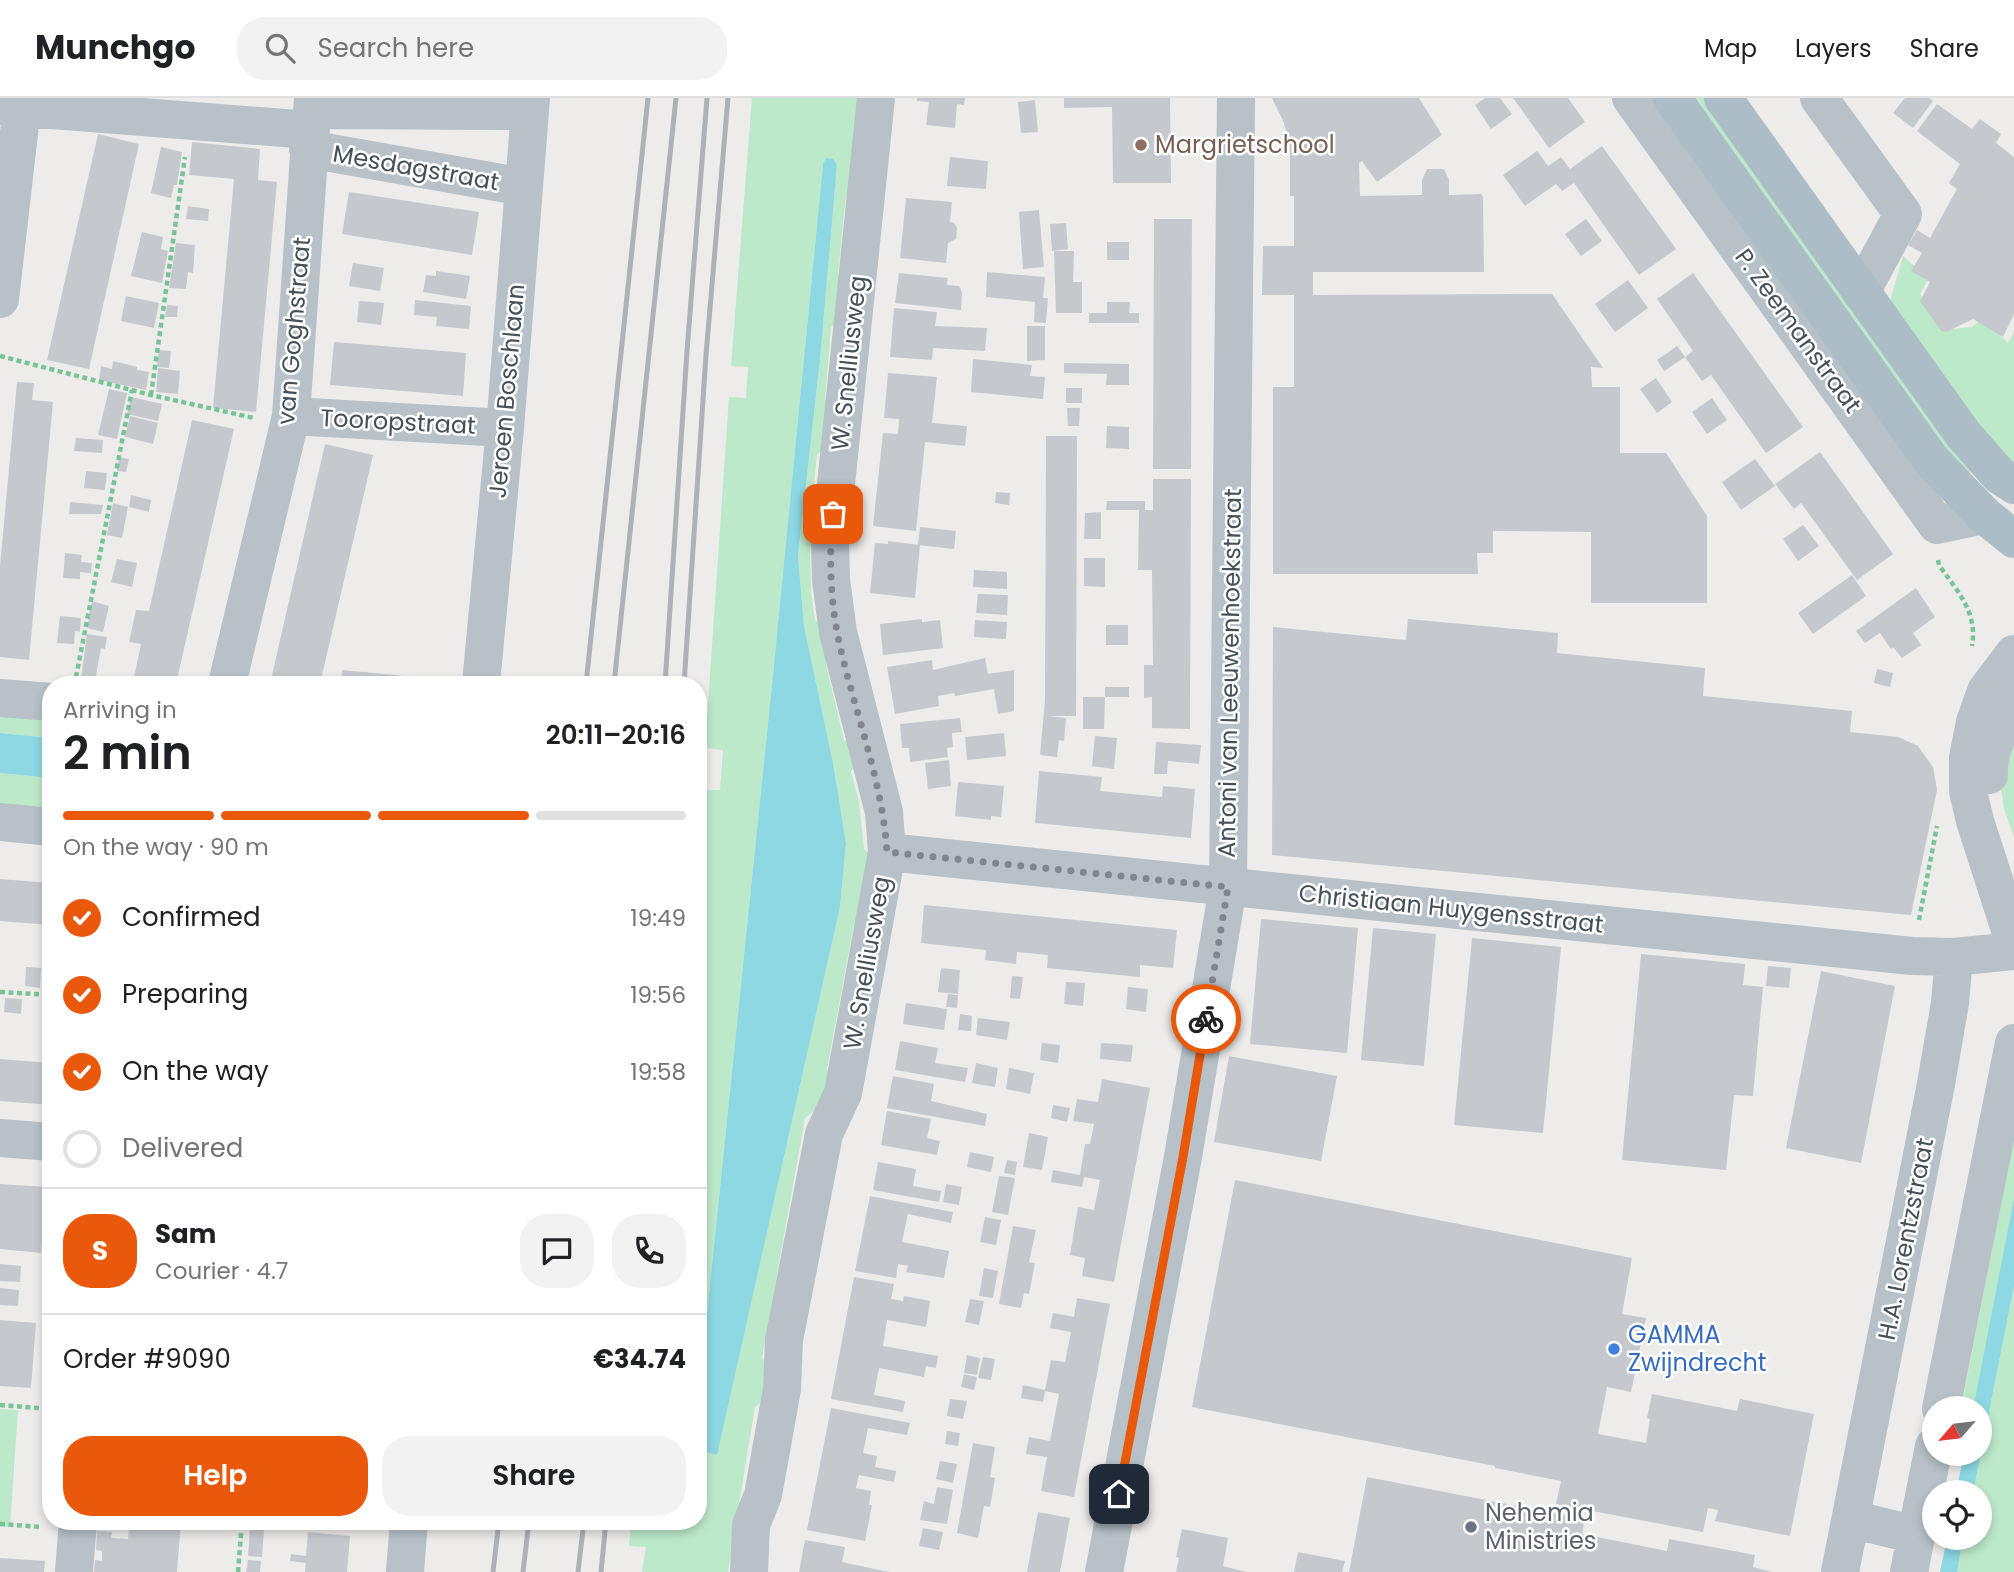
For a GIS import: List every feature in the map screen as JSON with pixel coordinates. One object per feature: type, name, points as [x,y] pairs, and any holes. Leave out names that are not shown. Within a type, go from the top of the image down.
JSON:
[{"type":"main road","name":"P. Zeemanstraat","points":[[1672,98],[1917,441],[1984,515],[2014,539]]},
{"type":"main road","points":[[1723,98],[1977,452],[1999,475],[2014,485]]},
{"type":"street","name":"W. Snelliusweg","points":[[749,1572],[751,1525],[766,1482],[782,1389],[784,1340],[789,1312],[824,1134],[843,1093],[887,852],[884,812],[838,632],[831,580],[830,542],[876,98]]},
{"type":"street","name":"Antoni van Leeuwenhoekstraat","points":[[1104,1572],[1183,1157],[1228,887],[1236,98]]},
{"type":"street","name":"P. Zeemanstraat","points":[[1631,98],[1937,525],[1984,515]]},
{"type":"street","points":[[1819,98],[1903,214],[1861,292]]},
{"type":"street","points":[[0,299],[15,104]]},
{"type":"street","name":"Mesdagstraat","points":[[15,104],[189,121],[311,122],[531,104]]},
{"type":"street","name":"Jeroen Boschlaan","points":[[482,676],[531,104]]},
{"type":"street","name":"Mesdagstraat","points":[[311,122],[524,187]]},
{"type":"street","name":"van Goghstraat","points":[[229,676],[290,421],[311,122]]},
{"type":"street","name":"Tooropstraat","points":[[290,421],[505,428]]},
{"type":"street","points":[[2014,654],[1986,691],[1975,722],[1968,758],[1968,792],[1975,821],[2014,942]]},
{"type":"street","points":[[0,698],[42,701]]},
{"type":"street","points":[[2014,705],[1998,733],[1988,770],[1993,813],[2013,864],[2014,885]]},
{"type":"street","points":[[0,822],[42,826]]},
{"type":"street","name":"Christiaan Huygensstraat","points":[[887,852],[1912,956],[1954,957],[2014,951]]},
{"type":"street","name":"H.A. Lorentzstraat","points":[[1840,1572],[1936,1084],[1950,1003],[1954,957]]},
{"type":"street","points":[[1944,1396],[2014,1044]]},
{"type":"street","points":[[0,1138],[42,1141]]},
{"type":"street","points":[[1909,1572],[1930,1466]]},
{"type":"street","points":[[1851,1519],[1916,1535]]},
{"type":"street","points":[[74,1572],[77,1530]]},
{"type":"street","points":[[405,1572],[409,1530]]},
{"type":"path","points":[[151,395],[189,121]]},
{"type":"path","points":[[0,356],[151,395],[290,421]]},
{"type":"path","points":[[76,676],[132,390]]},
{"type":"path","points":[[0,992],[42,994]]},
{"type":"path","points":[[0,1405],[42,1408]]},
{"type":"path","points":[[238,1572],[241,1530]]},
{"type":"green space","points":[[752,98],[864,98],[856,187],[846,196],[838,273],[846,282],[843,315],[831,327],[825,400],[834,411],[830,443],[817,455],[812,504],[821,516],[821,537],[810,547],[815,620],[827,631],[826,664],[844,740],[855,746],[858,759],[851,772],[859,802],[864,849],[872,857],[866,912],[854,924],[827,1069],[834,1081],[830,1098],[805,1118],[762,1358],[775,1376],[772,1394],[755,1407],[728,1572],[642,1572],[646,1547],[629,1546],[630,1530],[707,1530],[707,1451],[717,1454],[840,907],[846,843],[833,763],[804,626],[798,556],[820,360],[837,165],[823,164],[707,1314],[707,790],[720,790],[723,750],[707,748],[707,719],[729,397],[746,398],[748,367],[731,366]]},
{"type":"green space","points":[[1688,98],[1708,98],[1974,468],[1964,478]]},
{"type":"green space","points":[[1903,256],[1929,278],[1920,294],[1940,330],[1972,327],[1983,319],[2008,343],[2014,332],[2014,466],[1888,308]]},
{"type":"green space","points":[[0,709],[42,713],[42,737],[0,733]]},
{"type":"green space","points":[[2014,725],[2014,837],[2004,809],[2001,788]]},
{"type":"green space","points":[[0,773],[42,777],[42,814],[0,811]]},
{"type":"green space","points":[[2014,1137],[2014,1199],[1976,1396],[1964,1396]]},
{"type":"green space","points":[[2014,1286],[2014,1572],[1957,1572],[1961,1550],[1992,1550],[1992,1480],[1976,1480],[1978,1466],[1992,1466],[1992,1397]]},
{"type":"green space","points":[[0,1409],[18,1410],[10,1527],[0,1526]]},
{"type":"water","points":[[826,158],[833,159],[837,165],[820,360],[798,556],[804,626],[833,763],[846,843],[840,907],[717,1455],[707,1452],[707,1314],[823,164]]},
{"type":"water","points":[[0,733],[42,737],[42,777],[0,773]]},
{"type":"water","points":[[2014,1198],[2014,1286],[1992,1397],[1976,1396]]},
{"type":"water","points":[[1962,1466],[1978,1466],[1976,1480],[1959,1480]]},
{"type":"water","points":[[1945,1550],[1961,1550],[1957,1572],[1940,1572]]},
{"type":"building","points":[[917,98],[965,98],[964,105],[957,104],[955,128],[926,125],[929,102],[917,101]]},
{"type":"building","name":"Margrietschool","points":[[1064,98],[1170,98],[1171,183],[1113,183],[1112,107],[1064,108]]},
{"type":"building","points":[[1272,98],[1419,98],[1442,135],[1377,182],[1362,161],[1359,163],[1360,196],[1422,195],[1422,180],[1427,169],[1444,169],[1449,180],[1449,195],[1481,194],[1483,197],[1484,272],[1313,272],[1313,295],[1552,294],[1603,368],[1591,367],[1592,387],[1620,387],[1620,453],[1666,453],[1707,516],[1707,603],[1591,603],[1591,532],[1493,531],[1493,553],[1477,553],[1478,574],[1273,574],[1273,387],[1294,387],[1294,295],[1262,295],[1263,246],[1294,246],[1294,196],[1290,196],[1290,147],[1284,123]]},
{"type":"building","points":[[1485,98],[1500,98],[1512,114],[1491,129],[1475,105]]},
{"type":"building","points":[[1513,98],[1568,98],[1585,122],[1549,148]]},
{"type":"building","points":[[1905,98],[1929,98],[1933,101],[1913,128],[1893,113]]},
{"type":"building","points":[[1035,100],[1038,132],[1021,133],[1018,102]]},
{"type":"building","points":[[1937,104],[1972,129],[1980,119],[2001,134],[1996,143],[2014,157],[2014,314],[2003,337],[1973,319],[1946,332],[1941,331],[1920,301],[1930,282],[1911,271],[1922,253],[1908,245],[1917,230],[1930,238],[1957,189],[1949,183],[1960,164],[1917,131]]},
{"type":"building","points":[[98,134],[139,144],[89,369],[47,360]]},
{"type":"building","points":[[192,142],[260,149],[258,180],[277,182],[256,412],[213,408],[234,179],[189,175]]},
{"type":"building","points":[[1602,146],[1676,249],[1639,275],[1574,183],[1562,191],[1556,184],[1525,206],[1503,175],[1537,151],[1548,166],[1561,157],[1570,169]]},
{"type":"building","points":[[161,147],[182,152],[177,185],[174,185],[171,198],[151,193]]},
{"type":"building","points":[[950,157],[988,161],[986,189],[947,186]]},
{"type":"building","points":[[349,192],[479,212],[472,255],[342,234]]},
{"type":"building","points":[[906,198],[952,202],[950,222],[957,228],[956,239],[948,243],[946,263],[900,258]]},
{"type":"building","points":[[188,206],[209,209],[208,221],[186,219]]},
{"type":"building","points":[[1039,210],[1044,267],[1023,269],[1019,212]]},
{"type":"building","points":[[1154,219],[1192,219],[1191,469],[1153,469]]},
{"type":"building","points":[[1586,219],[1602,241],[1581,256],[1565,234]]},
{"type":"building","points":[[1066,223],[1068,249],[1052,251],[1050,224]]},
{"type":"building","points":[[142,232],[163,237],[161,249],[168,251],[162,283],[131,276]]},
{"type":"building","points":[[1107,242],[1129,242],[1129,260],[1107,260]]},
{"type":"building","points":[[176,243],[195,245],[193,273],[188,272],[186,289],[169,288]]},
{"type":"building","points":[[1054,251],[1074,251],[1073,282],[1082,282],[1082,313],[1056,313]]},
{"type":"building","points":[[353,263],[384,268],[380,291],[349,286]]},
{"type":"building","points":[[436,271],[470,276],[466,299],[423,292],[426,275],[436,276]]},
{"type":"building","points":[[987,272],[1045,277],[1043,298],[1048,298],[1046,323],[1034,322],[1035,302],[986,297]]},
{"type":"building","points":[[899,273],[948,278],[947,285],[959,286],[962,292],[961,310],[895,303]]},
{"type":"building","points":[[1693,273],[1803,427],[1766,453],[1711,375],[1702,381],[1685,357],[1693,351],[1657,299]]},
{"type":"building","points":[[1628,280],[1648,308],[1615,332],[1595,304]]},
{"type":"building","points":[[126,296],[159,303],[154,328],[121,321]]},
{"type":"building","points":[[415,300],[471,306],[469,329],[436,326],[437,317],[414,315]]},
{"type":"building","points":[[359,301],[384,303],[381,325],[357,322]]},
{"type":"building","points":[[1107,302],[1130,302],[1129,313],[1139,313],[1139,323],[1089,323],[1089,313],[1107,313]]},
{"type":"building","points":[[167,305],[178,306],[177,317],[165,317]]},
{"type":"building","points":[[894,308],[937,312],[935,326],[987,328],[985,351],[933,348],[932,360],[890,357]]},
{"type":"building","points":[[1027,326],[1045,326],[1045,360],[1027,361]]},
{"type":"building","points":[[334,342],[466,353],[463,396],[330,385]]},
{"type":"building","points":[[1677,346],[1685,357],[1664,371],[1657,360]]},
{"type":"building","points":[[159,350],[171,351],[169,368],[157,367]]},
{"type":"building","points":[[973,359],[1032,365],[1030,376],[1045,377],[1043,399],[971,392]]},
{"type":"building","points":[[113,361],[149,372],[146,390],[99,380],[101,366],[112,369]]},
{"type":"building","points":[[1064,363],[1129,364],[1129,385],[1106,385],[1107,374],[1064,373]]},
{"type":"building","points":[[158,368],[180,371],[178,394],[156,392]]},
{"type":"building","points":[[888,373],[937,377],[932,423],[967,426],[965,446],[925,442],[916,531],[873,526],[883,433],[898,434],[899,419],[884,418]]},
{"type":"building","points":[[1656,378],[1672,402],[1657,413],[1640,389]]},
{"type":"building","points":[[17,382],[34,383],[32,400],[53,402],[29,660],[0,657],[0,566]]},
{"type":"building","points":[[1066,388],[1082,388],[1082,403],[1066,403]]},
{"type":"building","points":[[109,389],[127,393],[117,439],[98,435]]},
{"type":"building","points":[[131,397],[162,404],[158,421],[127,414]]},
{"type":"building","points":[[1712,398],[1727,420],[1707,434],[1692,412]]},
{"type":"building","points":[[1067,408],[1080,408],[1079,426],[1068,426]]},
{"type":"building","points":[[130,416],[158,423],[153,444],[125,437]]},
{"type":"building","points":[[192,420],[234,429],[178,676],[134,676],[141,644],[129,642],[136,610],[149,611]]},
{"type":"building","points":[[1107,426],[1129,427],[1129,449],[1106,448]]},
{"type":"building","points":[[1046,436],[1077,436],[1076,716],[1048,716],[1066,718],[1064,741],[1059,740],[1057,757],[1040,755],[1045,700]]},
{"type":"building","points":[[76,438],[103,440],[102,453],[74,451]]},
{"type":"building","points":[[325,444],[373,455],[322,676],[272,676]]},
{"type":"building","points":[[1820,452],[1893,554],[1857,580],[1801,503],[1794,509],[1775,484]]},
{"type":"building","points":[[119,457],[129,459],[126,472],[117,471]]},
{"type":"building","points":[[1755,459],[1775,486],[1741,510],[1722,482]]},
{"type":"building","points":[[86,471],[107,473],[105,490],[84,488]]},
{"type":"building","points":[[1153,479],[1191,479],[1190,729],[1152,728],[1152,697],[1144,698],[1144,665],[1153,665],[1152,570],[1138,570],[1139,510],[1106,510],[1107,501],[1145,501],[1145,510],[1153,510]]},
{"type":"building","points":[[996,492],[1010,493],[1009,505],[995,503]]},
{"type":"building","points":[[131,495],[151,500],[149,512],[129,507]]},
{"type":"building","points":[[70,502],[103,505],[101,514],[69,514]]},
{"type":"building","points":[[113,503],[128,507],[122,538],[107,535]]},
{"type":"building","points":[[1101,512],[1101,539],[1084,539],[1085,513]]},
{"type":"building","points":[[1803,525],[1819,546],[1798,561],[1783,539]]},
{"type":"building","points":[[920,527],[956,531],[954,549],[918,545]]},
{"type":"building","points":[[888,541],[920,545],[915,598],[870,593],[875,543],[888,544]]},
{"type":"building","points":[[65,553],[82,555],[81,562],[92,563],[91,573],[80,572],[80,579],[63,578]]},
{"type":"building","points":[[1084,558],[1105,558],[1105,587],[1084,586]]},
{"type":"building","points":[[117,559],[137,563],[132,587],[111,582]]},
{"type":"building","points":[[974,570],[1007,572],[1007,589],[973,587]]},
{"type":"building","points":[[1852,575],[1866,596],[1813,634],[1798,613]]},
{"type":"building","points":[[1916,588],[1935,617],[1913,633],[1921,645],[1902,658],[1893,647],[1891,649],[1880,633],[1865,643],[1856,631]]},
{"type":"building","points":[[978,594],[1008,595],[1007,615],[976,613]]},
{"type":"building","points":[[92,601],[109,606],[103,632],[87,628]]},
{"type":"building","points":[[60,616],[81,618],[80,632],[75,631],[74,644],[57,643]]},
{"type":"building","points":[[922,619],[922,622],[940,620],[943,648],[883,655],[880,624]]},
{"type":"building","points":[[1408,619],[1558,633],[1557,653],[1705,668],[1703,696],[1852,711],[1850,732],[1898,737],[1918,746],[1933,767],[1937,790],[1911,915],[1272,855],[1273,627],[1406,640]]},
{"type":"building","points":[[975,620],[1007,622],[1006,639],[974,637]]},
{"type":"building","points":[[1106,625],[1128,625],[1128,645],[1106,645]]},
{"type":"building","points":[[87,634],[107,637],[105,649],[101,648],[96,676],[81,676]]},
{"type":"building","points":[[985,658],[988,674],[1014,670],[1014,711],[998,714],[994,689],[955,696],[954,693],[938,696],[939,706],[895,714],[887,667],[932,660],[933,670]]},
{"type":"building","points":[[1877,669],[1893,673],[1890,687],[1874,683]]},
{"type":"building","points":[[342,670],[405,676],[342,676]]},
{"type":"building","points":[[1105,687],[1129,687],[1129,697],[1105,697]]},
{"type":"building","points":[[1083,697],[1105,697],[1104,729],[1083,729]]},
{"type":"building","points":[[960,718],[962,732],[952,733],[953,747],[947,748],[948,757],[910,762],[909,748],[902,748],[900,724]]},
{"type":"building","points":[[1004,733],[1006,756],[967,760],[965,737]]},
{"type":"building","points":[[1095,736],[1117,738],[1114,769],[1092,766]]},
{"type":"building","points":[[1156,742],[1201,745],[1199,764],[1168,761],[1167,774],[1154,774]]},
{"type":"building","points":[[949,760],[951,786],[928,789],[925,763]]},
{"type":"building","points":[[1039,771],[1102,777],[1100,791],[1162,797],[1163,786],[1195,789],[1191,838],[1035,823]]},
{"type":"building","points":[[958,782],[1004,786],[1001,817],[991,816],[991,820],[955,816]]},
{"type":"building","points":[[0,879],[42,882],[42,924],[0,921]]},
{"type":"building","points":[[924,905],[1177,930],[1173,968],[1140,965],[1140,977],[1047,968],[1048,955],[1017,952],[1016,964],[985,960],[986,950],[921,943]]},
{"type":"building","points":[[1261,919],[1358,928],[1347,1053],[1250,1044]]},
{"type":"building","points":[[1373,928],[1436,934],[1424,1066],[1361,1060]]},
{"type":"building","points":[[1472,938],[1561,947],[1543,1133],[1454,1125]]},
{"type":"building","points":[[1641,954],[1745,964],[1743,985],[1763,987],[1753,1096],[1734,1095],[1726,1170],[1622,1160]]},
{"type":"building","points":[[1768,966],[1791,968],[1789,988],[1766,986]]},
{"type":"building","points":[[26,967],[41,968],[40,988],[25,986]]},
{"type":"building","points":[[941,968],[960,970],[958,994],[938,992]]},
{"type":"building","points":[[1821,971],[1895,986],[1861,1163],[1786,1148]]},
{"type":"building","points":[[1012,976],[1023,977],[1020,999],[1010,998]]},
{"type":"building","points":[[1066,982],[1085,983],[1083,1006],[1064,1004]]},
{"type":"building","points":[[1128,987],[1148,989],[1146,1012],[1126,1009]]},
{"type":"building","points":[[948,994],[958,995],[957,1008],[946,1007]]},
{"type":"building","points":[[5,998],[22,999],[21,1014],[4,1012]]},
{"type":"building","points":[[906,1003],[947,1009],[944,1030],[903,1024]]},
{"type":"building","points":[[960,1014],[972,1016],[971,1031],[958,1030]]},
{"type":"building","points":[[978,1018],[1010,1022],[1007,1040],[976,1035]]},
{"type":"building","points":[[900,1041],[938,1048],[935,1063],[968,1068],[965,1082],[895,1070]]},
{"type":"building","points":[[1042,1043],[1060,1045],[1058,1063],[1040,1060]]},
{"type":"building","points":[[1101,1043],[1133,1045],[1131,1062],[1100,1059]]},
{"type":"building","points":[[1229,1056],[1337,1076],[1321,1161],[1214,1142]]},
{"type":"building","points":[[0,1059],[42,1062],[42,1104],[0,1101]]},
{"type":"building","points":[[976,1063],[998,1068],[995,1087],[972,1083]]},
{"type":"building","points":[[1009,1068],[1034,1073],[1030,1094],[1006,1089]]},
{"type":"building","points":[[893,1076],[934,1084],[931,1101],[987,1114],[985,1126],[887,1108]]},
{"type":"building","points":[[1102,1079],[1150,1088],[1114,1282],[1082,1276],[1085,1258],[1070,1255],[1078,1207],[1094,1210],[1100,1180],[1084,1177],[1082,1187],[1051,1182],[1053,1170],[1080,1175],[1085,1144],[1090,1144],[1094,1124],[1073,1121],[1077,1099],[1098,1102]]},
{"type":"building","points":[[1053,1105],[1070,1108],[1067,1122],[1051,1118]]},
{"type":"building","points":[[887,1111],[931,1119],[927,1138],[940,1141],[937,1155],[881,1145]]},
{"type":"building","points":[[1029,1133],[1048,1137],[1042,1170],[1023,1167]]},
{"type":"building","points":[[970,1152],[994,1157],[991,1172],[967,1167]]},
{"type":"building","points":[[1007,1160],[1017,1162],[1015,1175],[1004,1173]]},
{"type":"building","points":[[878,1162],[916,1169],[913,1186],[941,1191],[939,1202],[873,1190]]},
{"type":"building","points":[[999,1176],[1015,1178],[1008,1215],[992,1212]]},
{"type":"building","points":[[1235,1180],[1632,1258],[1622,1314],[1646,1318],[1631,1392],[1607,1387],[1598,1434],[1646,1443],[1652,1394],[1737,1411],[1740,1399],[1814,1414],[1790,1536],[1715,1521],[1718,1510],[1708,1508],[1703,1532],[1556,1504],[1561,1481],[1192,1407]]},
{"type":"building","points":[[0,1184],[42,1187],[41,1253],[0,1249]]},
{"type":"building","points":[[946,1184],[962,1187],[959,1205],[943,1202]]},
{"type":"building","points":[[870,1196],[953,1212],[951,1223],[908,1214],[902,1242],[949,1251],[944,1278],[906,1272],[908,1266],[898,1264],[896,1278],[855,1271]]},
{"type":"building","points":[[985,1217],[1001,1220],[996,1245],[980,1242]]},
{"type":"building","points":[[1013,1226],[1036,1230],[1029,1262],[1035,1263],[1029,1294],[1024,1293],[1021,1308],[999,1304]]},
{"type":"building","points":[[0,1264],[21,1266],[20,1282],[0,1281]]},
{"type":"building","points":[[984,1268],[998,1271],[993,1298],[979,1296]]},
{"type":"building","points":[[854,1277],[894,1284],[891,1299],[903,1301],[904,1296],[930,1301],[926,1327],[887,1320],[883,1346],[938,1356],[936,1368],[926,1366],[924,1377],[879,1368],[874,1395],[905,1401],[903,1412],[831,1399]]},
{"type":"building","points":[[0,1288],[19,1290],[18,1306],[0,1305]]},
{"type":"building","points":[[1077,1298],[1110,1304],[1074,1497],[1041,1491],[1047,1457],[1026,1454],[1029,1437],[1050,1441],[1059,1394],[1045,1391],[1043,1402],[1021,1398],[1023,1385],[1045,1390],[1051,1360],[1065,1362],[1071,1332],[1050,1328],[1053,1313],[1074,1317]]},
{"type":"building","points":[[970,1299],[984,1301],[979,1325],[965,1322]]},
{"type":"building","points":[[0,1320],[36,1323],[31,1388],[0,1386]]},
{"type":"building","points":[[967,1355],[980,1358],[977,1375],[964,1373]]},
{"type":"building","points":[[983,1357],[995,1359],[991,1380],[978,1378]]},
{"type":"building","points":[[964,1374],[977,1377],[974,1390],[961,1387]]},
{"type":"building","points":[[950,1399],[967,1401],[963,1419],[947,1416]]},
{"type":"building","points":[[831,1408],[910,1423],[907,1435],[868,1428],[863,1453],[877,1456],[875,1467],[896,1471],[894,1482],[859,1475],[856,1488],[871,1491],[869,1505],[872,1505],[865,1541],[807,1530]]},
{"type":"building","points":[[947,1431],[960,1433],[958,1446],[945,1444]]},
{"type":"building","points":[[973,1443],[995,1447],[990,1477],[995,1478],[990,1507],[984,1506],[978,1538],[957,1533]]},
{"type":"building","points":[[940,1461],[957,1464],[953,1483],[936,1479]]},
{"type":"building","name":"Nehemia Ministries","points":[[1367,1477],[1585,1519],[1582,1534],[1667,1551],[1669,1539],[1755,1555],[1753,1567],[1772,1572],[1349,1572]]},
{"type":"building","points":[[937,1487],[953,1490],[947,1524],[920,1520],[924,1501],[934,1504]]},
{"type":"building","points":[[1038,1512],[1070,1518],[1060,1572],[1027,1572]]},
{"type":"building","points":[[923,1528],[943,1532],[939,1550],[919,1546]]},
{"type":"building","points":[[1182,1529],[1228,1538],[1223,1566],[1246,1572],[1176,1572]]},
{"type":"building","points":[[129,1530],[180,1530],[177,1572],[94,1572],[95,1560],[102,1561],[102,1551],[96,1550],[97,1531],[112,1532],[111,1538],[128,1539]]},
{"type":"building","points":[[250,1530],[264,1530],[262,1557],[248,1556]]},
{"type":"building","points":[[308,1532],[350,1536],[347,1572],[305,1572],[306,1563],[290,1561],[291,1554],[306,1556]]},
{"type":"building","points":[[805,1540],[845,1547],[842,1562],[889,1572],[799,1572]]},
{"type":"building","points":[[1298,1552],[1345,1561],[1342,1572],[1294,1572]]},
{"type":"building","points":[[0,1558],[45,1561],[44,1572],[0,1572]]},
{"type":"building","points":[[248,1560],[261,1561],[260,1572],[246,1572]]},
{"type":"railway","points":[[587,676],[648,98]]},
{"type":"railway","points":[[615,676],[676,98]]},
{"type":"railway","points":[[666,676],[707,98]]},
{"type":"railway","points":[[685,676],[706,355],[728,98]]},
{"type":"railway","points":[[493,1572],[498,1530]]},
{"type":"railway","points":[[523,1572],[528,1530]]},
{"type":"railway","points":[[578,1572],[583,1530]]},
{"type":"railway","points":[[601,1572],[605,1530]]},
{"type":"way so far","points":[[833,514],[830,542],[831,580],[838,632],[884,812],[887,852],[1228,887],[1206,1019]]},
{"type":"place","name":"Margrietschool","points":[[1141,145]]},
{"type":"place","name":"GAMMA Zwijndrecht","points":[[1614,1349]]},
{"type":"place","name":"Nehemia Ministries","points":[[1471,1527]]},
{"type":"route","points":[[1119,1494],[1183,1157],[1206,1019]]}]
